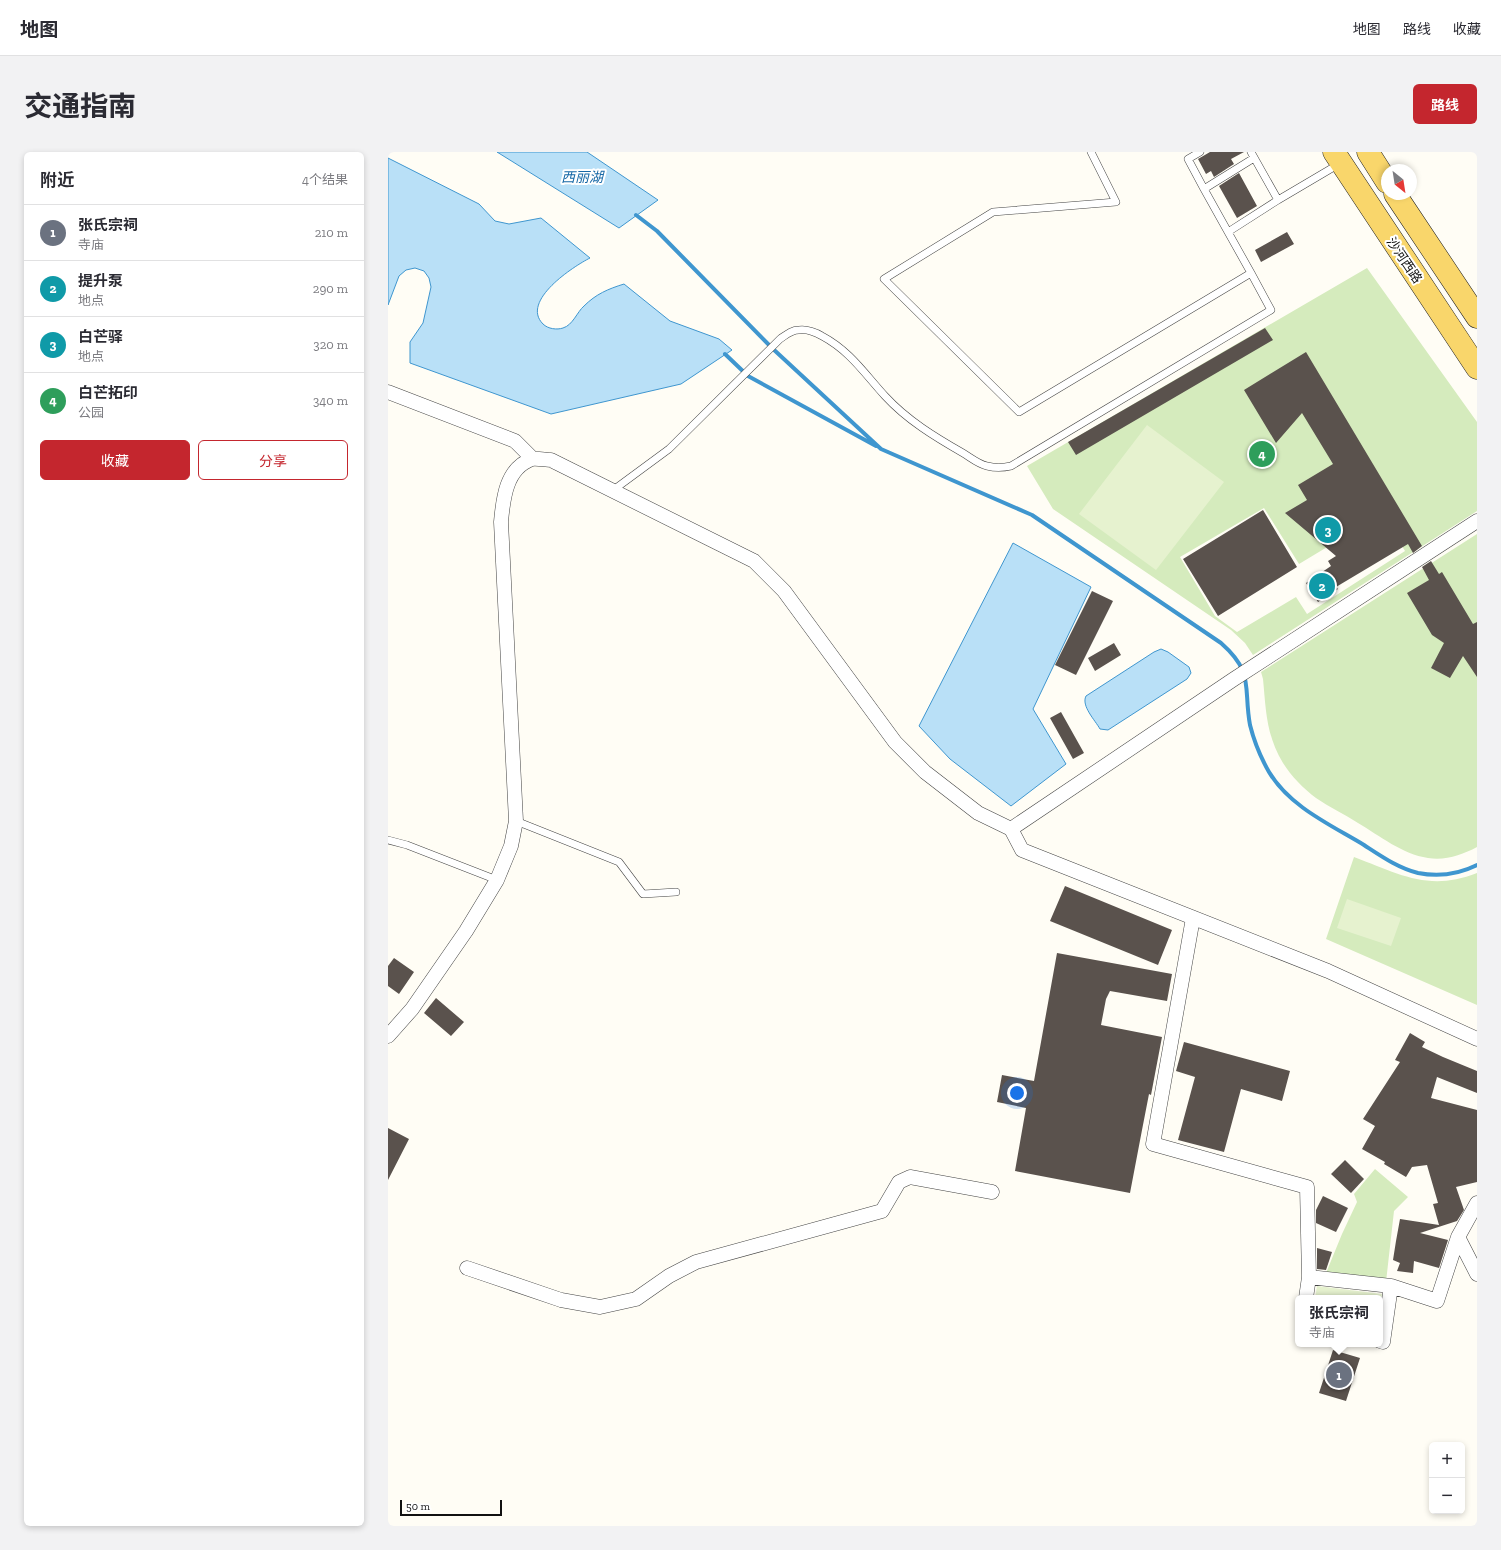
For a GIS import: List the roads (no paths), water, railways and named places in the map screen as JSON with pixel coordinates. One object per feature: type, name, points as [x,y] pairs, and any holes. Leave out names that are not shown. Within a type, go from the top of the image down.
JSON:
[{"type":"main road","points":[[1368,152],[1381,173]]},
{"type":"main road","name":"沙河西路","points":[[1338,158],[1477,368]]},
{"type":"main road","points":[[1399,200],[1477,317]]},
{"type":"street","points":[[388,392],[515,441],[533,459]]},
{"type":"street","points":[[388,1036],[412,1009],[466,931],[497,880],[511,846],[516,821],[501,522],[504,494],[516,469],[533,459],[551,460],[754,561],[784,591],[895,742],[925,772],[978,813],[1011,829],[1022,850],[1328,971],[1477,1039]]},
{"type":"street","points":[[1011,829],[1234,679],[1477,521]]},
{"type":"street","points":[[1193,918],[1153,1144],[1307,1187],[1309,1277],[1306,1295]]},
{"type":"street","points":[[467,1268],[561,1300],[600,1307],[636,1299],[669,1276],[696,1262],[882,1211],[899,1182],[910,1177],[992,1192]]},
{"type":"street","points":[[1309,1277],[1391,1286],[1438,1301],[1458,1236],[1477,1203]]},
{"type":"street","points":[[1458,1236],[1477,1274]]},
{"type":"street","points":[[1383,1342],[1391,1286]]},
{"type":"lane","points":[[1090,152],[1116,202],[993,212],[884,279],[1019,412],[1251,273]]},
{"type":"lane","points":[[612,491],[651,464],[669,449],[780,339],[788,333],[798,330],[809,330],[830,340],[849,354],[885,396],[908,418],[934,436],[985,466],[998,468],[1010,466],[1271,310],[1188,159],[1200,152]]},
{"type":"lane","points":[[1204,189],[1253,155],[1278,200]]},
{"type":"lane","points":[[1228,232],[1278,200],[1338,158]]},
{"type":"lane","points":[[516,821],[619,862],[643,894],[676,892]]},
{"type":"lane","points":[[388,840],[407,845],[497,880]]},
{"type":"water","name":"西丽湖","points":[[497,152],[587,152],[658,200],[619,228]]},
{"type":"water","points":[[388,158],[479,204],[495,221],[509,224],[541,218],[590,258],[562,276],[544,295],[538,305],[538,315],[543,324],[547,327],[553,329],[563,328],[570,324],[581,309],[593,298],[607,290],[624,284],[670,321],[719,339],[732,350],[681,384],[551,414],[410,363],[410,342],[423,323],[431,287],[429,278],[424,271],[415,268],[406,270],[399,276],[388,305]]},
{"type":"water","points":[[1013,543],[1091,587],[1033,709],[1066,764],[1011,806],[950,759],[919,726]]},
{"type":"water","points":[[1161,649],[1168,652],[1189,667],[1191,673],[1187,679],[1108,730],[1100,729],[1089,713],[1085,704],[1086,696]]},
{"type":"waterway","points":[[636,215],[657,231],[772,348],[881,449],[1032,515],[1221,643],[1239,663],[1243,672],[1246,681],[1250,725],[1263,761],[1278,784],[1300,805],[1312,814],[1383,857],[1411,871],[1441,875],[1456,873],[1477,865]]},
{"type":"waterway","points":[[725,354],[748,376],[876,446]]},
{"type":"place","name":"白芒拓印","points":[[1262,454]]},
{"type":"place","name":"白芒驿","points":[[1328,530]]},
{"type":"place","name":"提升泵","points":[[1322,586]]},
{"type":"place","name":"张氏宗祠","points":[[1339,1375]]}]
